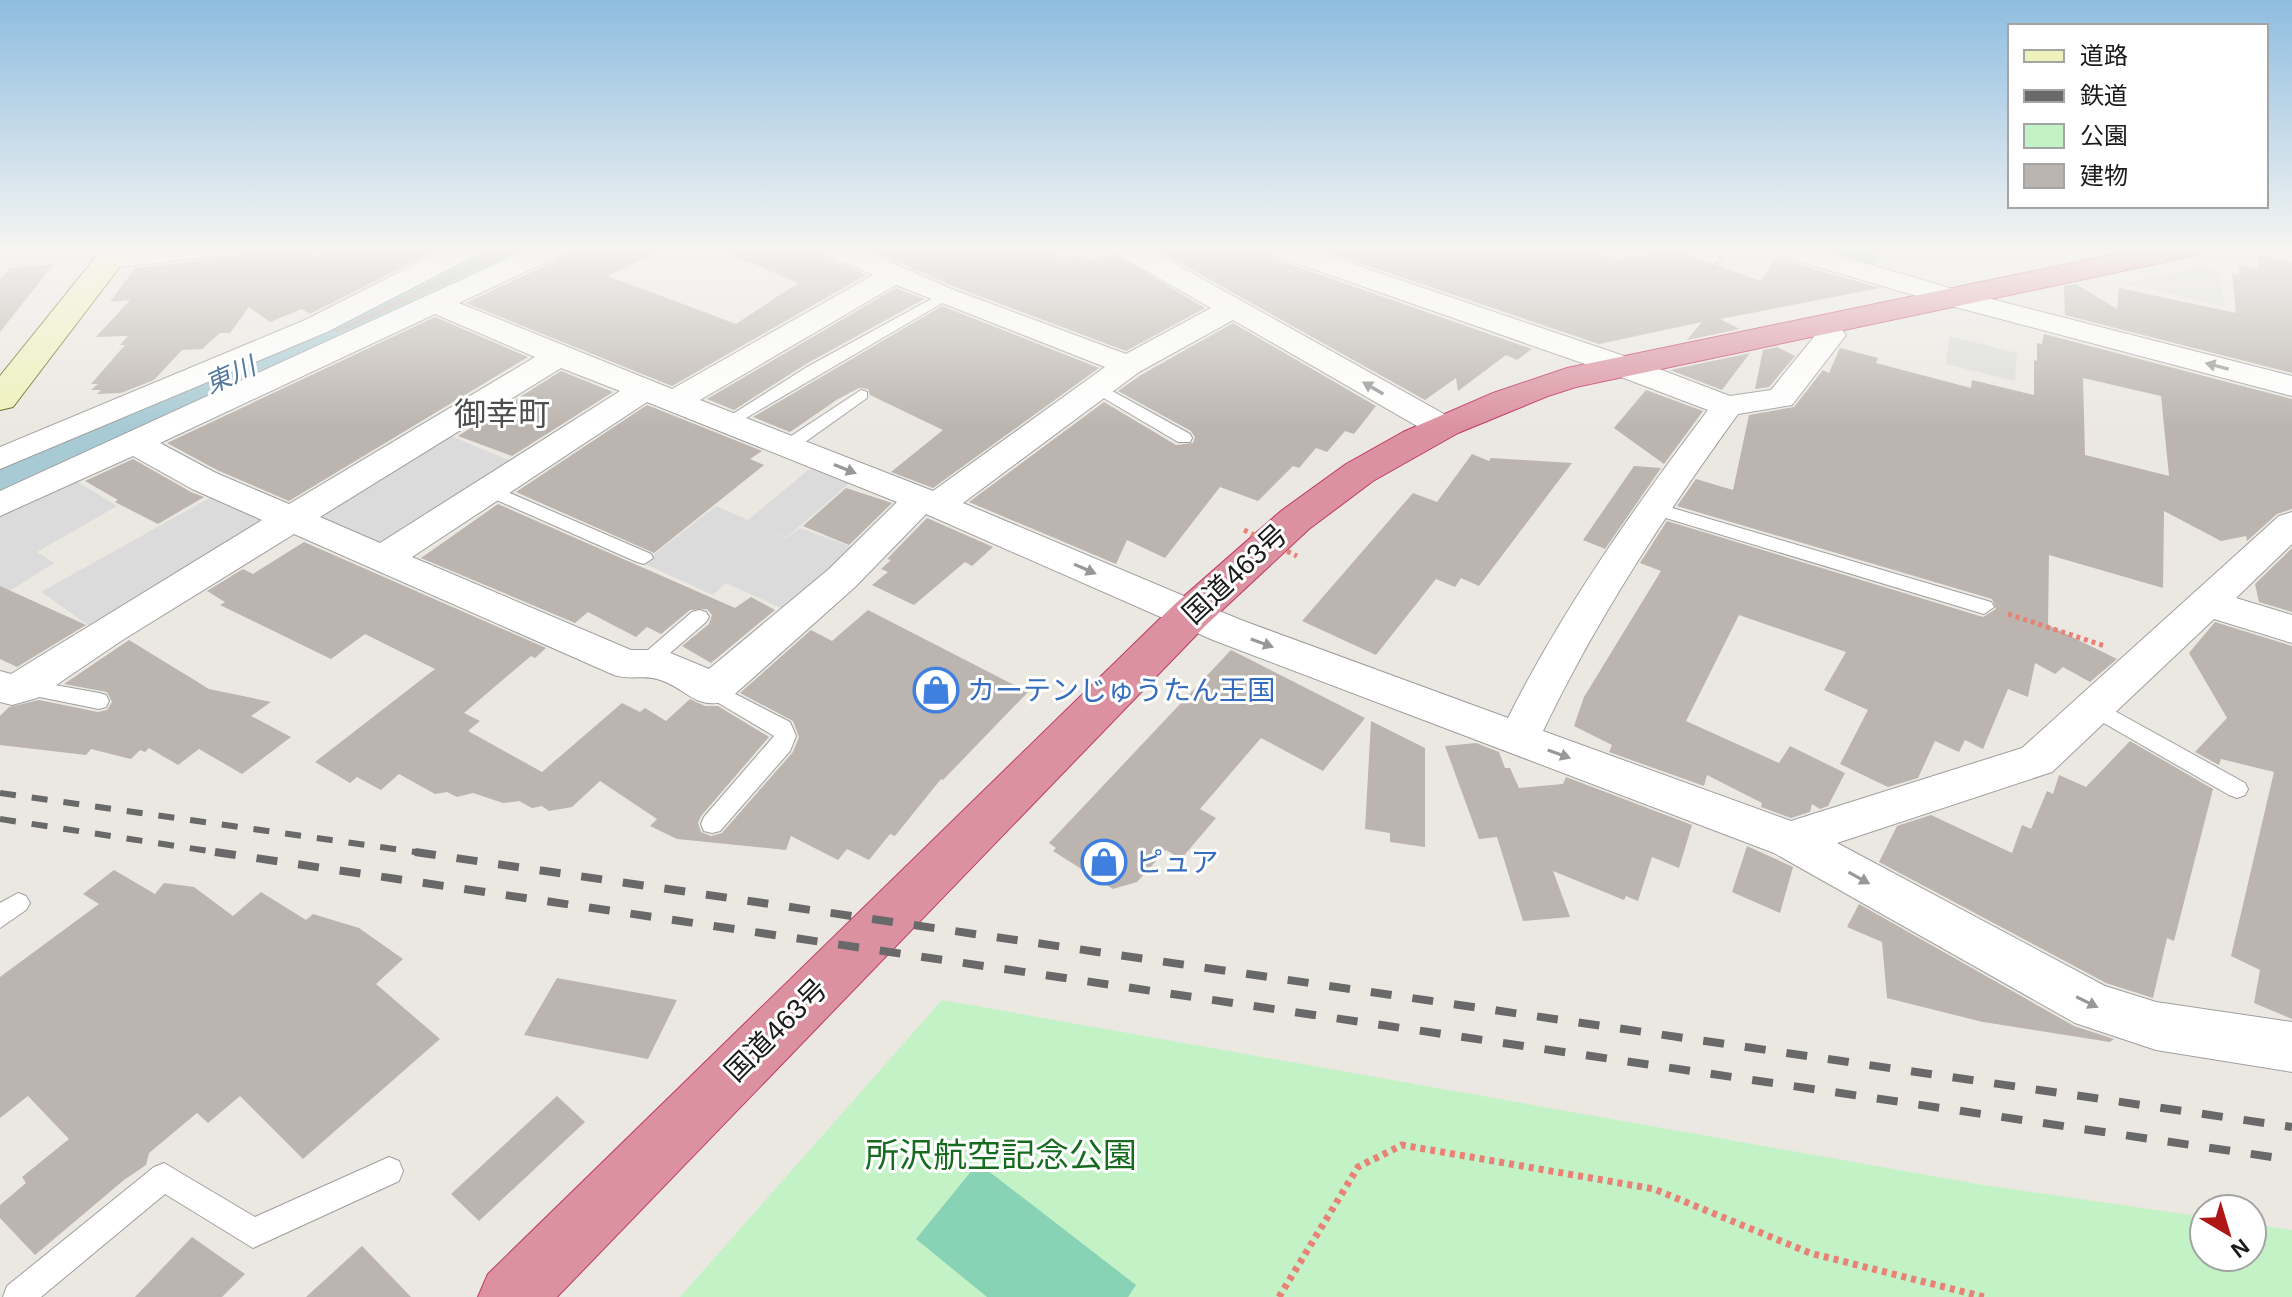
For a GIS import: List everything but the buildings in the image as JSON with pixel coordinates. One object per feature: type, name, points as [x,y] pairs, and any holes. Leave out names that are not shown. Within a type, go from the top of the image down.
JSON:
[{"type":"highway","name":"国道463号","points":[[511,1297],[1190,615],[1285,526],[1334,489],[1441,426],[1524,393],[1619,365],[1895,309]]},
{"type":"street","points":[[0,399],[71,309]]},
{"type":"street","points":[[0,459],[316,326],[350,309]]},
{"type":"street","points":[[0,505],[423,309]]},
{"type":"street","points":[[448,309],[559,356],[928,502],[1190,615],[1790,840],[2093,1006],[2156,1026],[2292,1047]]},
{"type":"street","points":[[385,557],[489,490],[660,395],[828,309]]},
{"type":"street","points":[[977,309],[1128,365]]},
{"type":"street","points":[[132,442],[204,481],[628,665],[648,661],[664,663],[712,690],[928,502],[1128,365],[1232,309]]},
{"type":"street","points":[[1234,309],[1441,426]]},
{"type":"street","points":[[1455,309],[1727,406],[1781,398],[1831,335],[1816,325]]},
{"type":"street","points":[[1994,309],[2292,386]]},
{"type":"street","points":[[11,686],[293,519],[559,356]]},
{"type":"street","points":[[1518,739],[1548,675],[1652,508],[1727,406]]},
{"type":"street","points":[[1790,840],[2037,760],[2210,602],[2284,541]]},
{"type":"street","points":[[2210,602],[2247,617],[2292,629]]},
{"type":"lane","points":[[728,422],[922,309]]},
{"type":"lane","points":[[1096,387],[1184,438]]},
{"type":"lane","points":[[788,446],[861,395]]},
{"type":"lane","points":[[489,490],[644,558]]},
{"type":"lane","points":[[1652,508],[1984,607]]},
{"type":"lane","points":[[648,661],[699,617]]},
{"type":"lane","points":[[11,686],[99,701]]},
{"type":"lane","points":[[712,690],[782,728],[785,736],[782,745],[712,824]]},
{"type":"lane","points":[[2095,708],[2237,789]]},
{"type":"lane","points":[[18,1297],[164,1177],[253,1233],[389,1171]]},
{"type":"path","points":[[1244,530],[1297,556]]},
{"type":"path","points":[[1984,607],[2147,659]]},
{"type":"path","points":[[1279,1297],[1358,1167],[1402,1145],[1654,1189],[1810,1253],[1984,1297]]},
{"type":"green space","name":"所沢航空記念公園","points":[[942,1000],[1983,1185],[2188,1215],[2188,1273],[2268,1273],[2268,1226],[2292,1230],[2292,1297],[680,1297]]},
{"type":"green space","points":[[978,1163],[1136,1285],[1128,1297],[987,1297],[916,1239]]},
{"type":"shaded area","points":[[1949,336],[2017,353],[2015,381],[1946,364]]},
{"type":"shaded area","points":[[444,433],[518,464],[381,546],[306,518]]},
{"type":"shaded area","points":[[813,466],[852,481],[787,537],[775,533],[787,538],[800,528],[860,550],[794,614],[726,583],[713,595],[643,563],[716,506],[748,520]]},
{"type":"shaded area","points":[[73,479],[117,506],[37,552],[54,563],[0,597],[0,515]]},
{"type":"shaded area","points":[[215,495],[277,522],[98,632],[41,592]]},
{"type":"waterway","name":"東川","points":[[0,478],[380,309]]},
{"type":"railway","points":[[0,793],[417,852]]},
{"type":"railway","points":[[0,819],[228,854]]},
{"type":"railway","points":[[215,852],[2292,1160]]},
{"type":"railway","points":[[417,852],[429,854]]},
{"type":"railway","points":[[417,852],[2292,1127]]},
{"type":"place","name":"カーテンじゅうたん王国","points":[[936,690]]},
{"type":"place","name":"ピュア","points":[[1104,862]]},
{"type":"district","name":"御幸町","points":[[502,414]]}]
